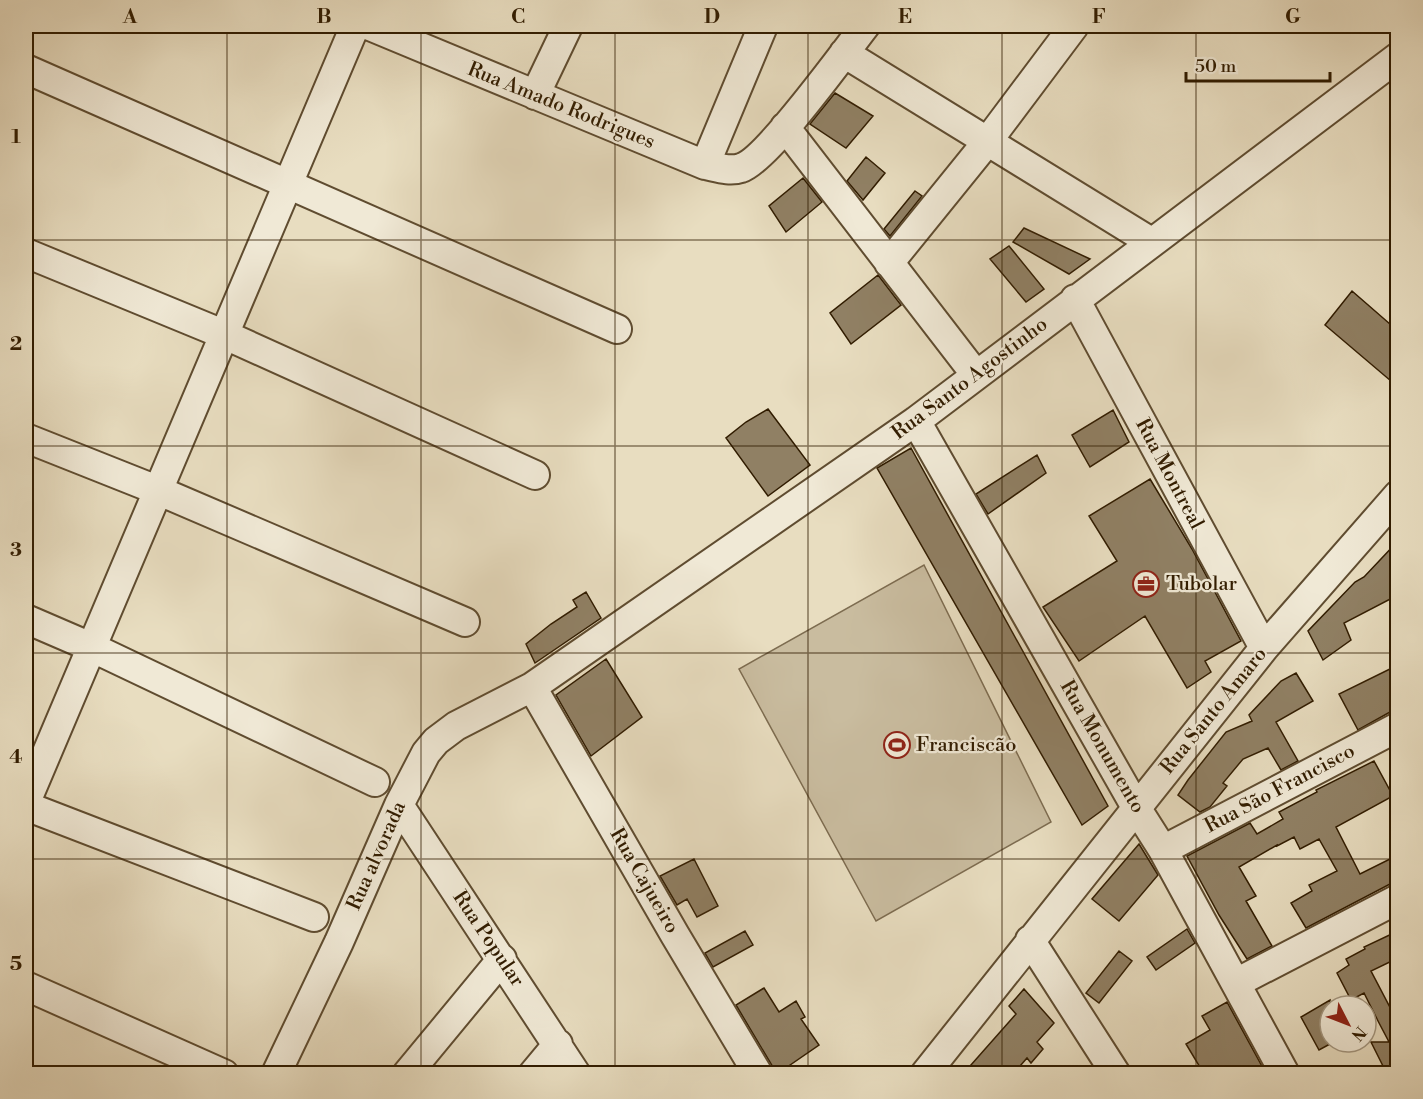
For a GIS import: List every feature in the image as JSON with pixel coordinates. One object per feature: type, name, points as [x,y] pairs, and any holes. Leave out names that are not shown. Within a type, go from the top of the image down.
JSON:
[{"type":"street","points":[[314,917],[26,804],[355,26]]},
{"type":"street","points":[[535,95],[568,26]]},
{"type":"street","points":[[705,165],[763,26]]},
{"type":"street","points":[[865,26],[785,127],[976,375]]},
{"type":"street","points":[[890,263],[987,142],[1074,26]]},
{"type":"street","name":"Rua Amado Rodrigues","points":[[381,28],[705,165],[723,169],[740,169],[755,161],[785,127]]},
{"type":"street","points":[[844,53],[1150,242]]},
{"type":"street","name":"Rua Santo Agostinho","points":[[532,687],[916,421],[1150,242],[1398,57]]},
{"type":"street","points":[[26,69],[617,329]]},
{"type":"street","points":[[26,253],[223,334],[535,475]]},
{"type":"street","name":"Rua Montreal","points":[[1075,299],[1264,648]]},
{"type":"street","name":"Rua Monumento","points":[[916,421],[1137,809],[1163,850],[1285,1074]]},
{"type":"street","points":[[26,438],[158,490],[465,622]]},
{"type":"street","name":"Rua Santo Amaro","points":[[925,1074],[1264,648],[1398,495]]},
{"type":"street","points":[[26,619],[91,647],[375,782]]},
{"type":"street","name":"Rua alvorada","points":[[276,1074],[339,942],[399,805],[426,753],[436,741],[456,726],[532,687]]},
{"type":"street","name":"Rua Cajueiro","points":[[532,687],[758,1074]]},
{"type":"street","name":"Rua São Francisco","points":[[1163,850],[1398,727]]},
{"type":"street","name":"Rua Popular","points":[[399,805],[502,958],[576,1074]]},
{"type":"street","points":[[1236,983],[1398,899]]},
{"type":"street","points":[[1030,940],[1107,1070]]},
{"type":"street","points":[[407,1074],[502,958]]},
{"type":"street","points":[[26,986],[224,1074]]},
{"type":"street","points":[[533,1074],[558,1044]]},
{"type":"shaded area","name":"Franciscão","points":[[924,565],[1051,822],[876,921],[739,669]]},
{"type":"building","points":[[835,93],[873,116],[846,148],[810,124]]},
{"type":"building","points":[[866,157],[885,173],[863,200],[847,181]]},
{"type":"building","points":[[803,178],[822,202],[786,232],[769,206]]},
{"type":"building","points":[[915,191],[922,196],[890,236],[884,229]]},
{"type":"building","points":[[1024,228],[1090,259],[1069,274],[1013,242]]},
{"type":"building","points":[[1009,246],[1044,289],[1026,302],[990,259]]},
{"type":"building","points":[[878,275],[901,305],[851,344],[830,313]]},
{"type":"building","points":[[1352,291],[1398,331],[1398,387],[1325,325]]},
{"type":"building","points":[[768,409],[810,465],[768,496],[726,438],[746,422]]},
{"type":"building","points":[[1113,410],[1129,442],[1090,467],[1072,435]]},
{"type":"building","points":[[911,448],[1108,806],[1082,825],[877,468]]},
{"type":"building","points":[[1037,455],[1046,473],[988,514],[976,494]]},
{"type":"building","name":"Tubolar","points":[[1150,479],[1192,549],[1241,641],[1205,661],[1211,672],[1187,688],[1145,616],[1079,661],[1043,607],[1117,561],[1089,516]]},
{"type":"building","points":[[1398,541],[1398,595],[1344,623],[1351,640],[1323,660],[1308,631]]},
{"type":"building","points":[[586,592],[601,618],[535,663],[526,644],[577,607],[573,600]]},
{"type":"building","points":[[606,659],[642,717],[591,756],[556,695]]},
{"type":"building","points":[[1398,665],[1398,711],[1390,712],[1358,730],[1339,694]]},
{"type":"building","points":[[1296,673],[1313,701],[1276,722],[1298,761],[1281,770],[1268,748],[1243,759],[1223,783],[1227,786],[1210,807],[1200,812],[1178,795],[1226,732],[1252,721],[1249,715],[1281,681]]},
{"type":"building","points":[[1374,761],[1393,796],[1336,827],[1360,874],[1398,855],[1398,883],[1390,884],[1306,928],[1291,903],[1312,891],[1309,885],[1337,871],[1319,839],[1300,849],[1294,837],[1277,845],[1239,867],[1256,896],[1246,901],[1272,946],[1247,959],[1219,915],[1187,856],[1250,823],[1257,834],[1283,819],[1279,812],[1317,792],[1316,790]]},
{"type":"building","points":[[1139,844],[1158,875],[1119,921],[1092,899]]},
{"type":"building","points":[[694,859],[718,906],[697,917],[687,899],[677,905],[660,876]]},
{"type":"building","points":[[1187,929],[1195,943],[1156,970],[1147,957]]},
{"type":"building","points":[[745,931],[753,945],[713,967],[705,953]]},
{"type":"building","points":[[1398,931],[1398,958],[1371,971],[1393,1013],[1398,1011],[1398,1074],[1387,1074],[1377,1054],[1378,1042],[1389,1042],[1378,1020],[1378,994],[1348,994],[1337,973],[1349,965],[1346,959],[1365,949],[1364,947]]},
{"type":"building","points":[[1119,951],[1132,961],[1099,1003],[1086,993]]},
{"type":"building","points":[[764,988],[779,1012],[796,1001],[805,1017],[801,1019],[819,1045],[777,1074],[736,1005]]},
{"type":"building","points":[[1024,989],[1054,1023],[1037,1042],[1043,1049],[1031,1063],[1027,1058],[1013,1074],[963,1074],[1016,1014],[1009,1006]]},
{"type":"building","points":[[1227,1002],[1264,1070],[1258,1074],[1204,1074],[1186,1044],[1210,1030],[1202,1016]]},
{"type":"building","points":[[1318,1007],[1318,1048],[1301,1017]]},
{"type":"place","name":"Tubolar","points":[[1146,584]]},
{"type":"place","name":"Franciscão","points":[[897,745]]}]
